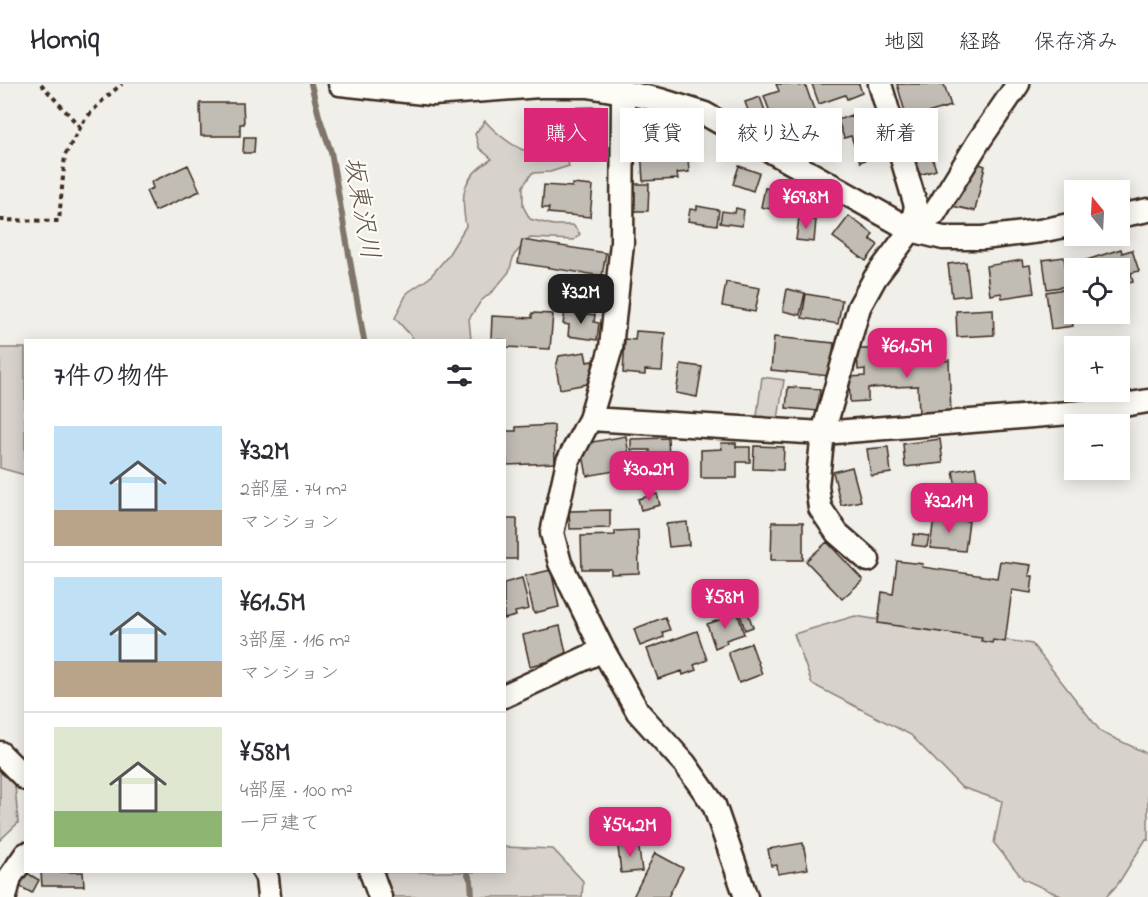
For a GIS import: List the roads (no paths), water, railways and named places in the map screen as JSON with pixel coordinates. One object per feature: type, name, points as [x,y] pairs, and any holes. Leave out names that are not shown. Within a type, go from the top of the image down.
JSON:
[{"type":"street","points":[[340,84],[434,89],[588,86],[623,92],[659,92],[705,114],[911,230],[943,238],[983,238],[1064,226]]},
{"type":"street","points":[[880,84],[916,206],[911,230]]},
{"type":"street","points":[[868,560],[837,533],[820,508],[817,486],[824,433],[859,307],[875,278],[911,230],[934,214],[979,141],[1018,84]]},
{"type":"street","points":[[623,92],[622,243],[611,348],[590,418],[568,460],[552,533],[560,563],[603,650],[638,712],[685,764],[714,805],[746,897]]},
{"type":"street","points":[[1130,214],[1148,210]]},
{"type":"street","points":[[590,418],[824,433],[1082,412],[1148,401]]},
{"type":"street","points":[[506,695],[603,650]]},
{"type":"street","points":[[0,753],[24,777]]},
{"type":"street","points":[[5,897],[10,877],[24,857]]},
{"type":"street","points":[[264,873],[269,897]]},
{"type":"street","points":[[371,873],[380,897]]},
{"type":"waterway","name":"坂東沢川","points":[[311,84],[331,152],[364,339]]},
{"type":"waterway","name":"坂東沢川","points":[[467,873],[471,881],[472,897]]}]
